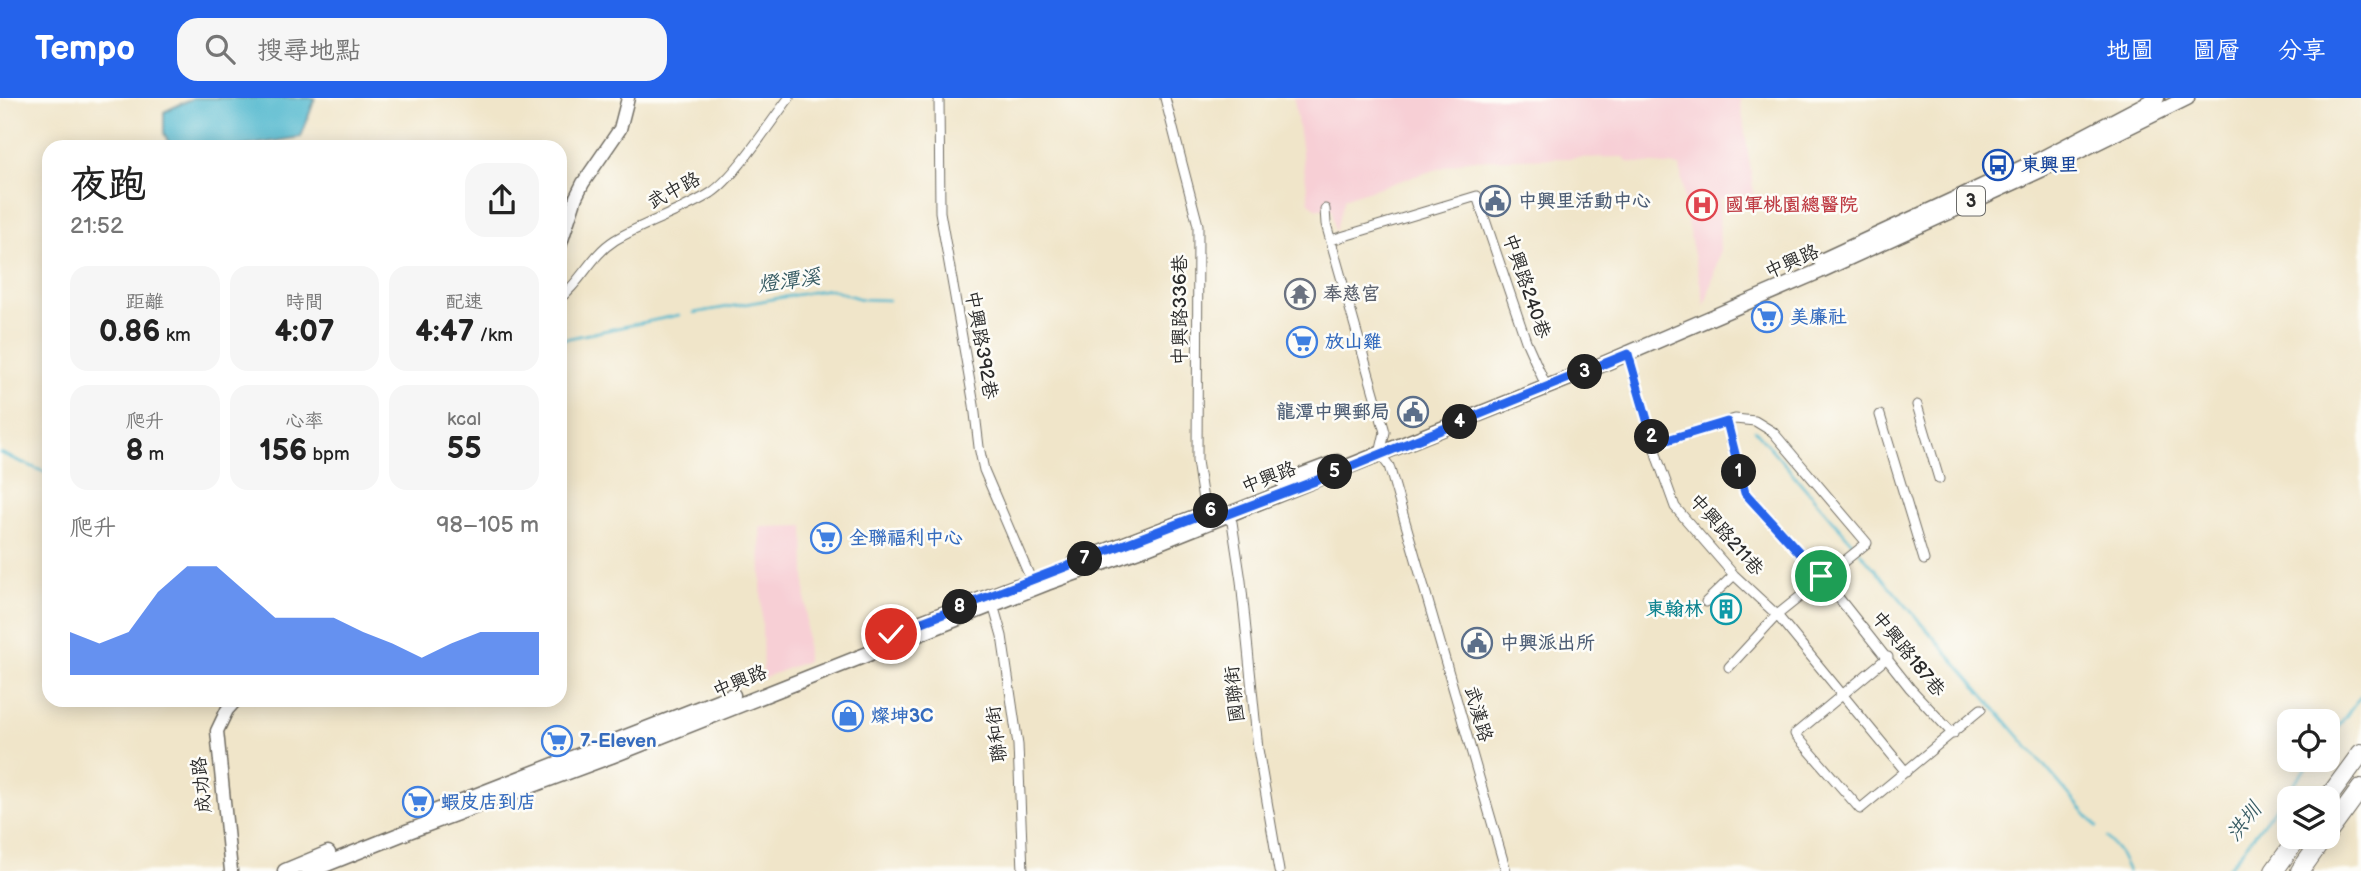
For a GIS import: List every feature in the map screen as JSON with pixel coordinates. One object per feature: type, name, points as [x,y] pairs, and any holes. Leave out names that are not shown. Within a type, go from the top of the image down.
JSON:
[{"type":"highway","points":[[2337,786],[2361,753]]},
{"type":"highway","points":[[2340,816],[2361,788]]},
{"type":"highway","points":[[2274,871],[2290,849]]},
{"type":"highway","points":[[2300,871],[2316,849]]},
{"type":"main road","name":"中興路","points":[[309,871],[1033,584],[1147,547],[1221,512],[1544,382],[1809,267],[2039,160],[2157,98]]},
{"type":"main road","name":"中興路","points":[[1544,382],[1628,354],[1820,271],[2041,170],[2187,98]]},
{"type":"main road","name":"中興路","points":[[285,871],[485,790],[992,601]]},
{"type":"street","points":[[567,225],[583,183],[620,129],[628,98]]},
{"type":"street","name":"武中路","points":[[567,292],[578,283],[594,257],[614,241],[712,192],[729,177],[789,98]]},
{"type":"street","name":"中興路392巷","points":[[940,98],[940,212],[969,371],[979,447],[984,470],[1033,584]]},
{"type":"street","name":"中興路336巷","points":[[1165,98],[1198,225],[1197,461],[1203,500],[1221,512]]},
{"type":"street","name":"中興路240巷","points":[[1331,240],[1477,197],[1526,341],[1544,382]]},
{"type":"street","name":"武漢路","points":[[1325,209],[1331,240],[1385,432],[1381,449],[1389,466],[1506,871]]},
{"type":"street","name":"中興路211巷","points":[[1628,354],[1675,507],[1734,575],[1777,615],[1906,772]]},
{"type":"street","points":[[1917,405],[1939,479]]},
{"type":"street","points":[[1880,415],[1924,560]]},
{"type":"street","points":[[1654,444],[1735,419],[1755,421],[1773,432],[1861,548],[1777,615],[1729,667]]},
{"type":"street","name":"中興路187巷","points":[[1727,422],[1745,493],[1823,578],[1910,688],[1953,734]]},
{"type":"street","name":"國聯街","points":[[1221,512],[1232,522],[1241,580],[1258,749],[1279,871]]},
{"type":"street","points":[[1706,602],[1734,575]]},
{"type":"street","name":"聯和街","points":[[992,601],[1002,636],[1018,746],[1023,871]]},
{"type":"street","points":[[1888,657],[1795,734],[1860,809],[1981,709]]},
{"type":"street","name":"成功路","points":[[230,707],[217,731],[231,871]]},
{"type":"shaded area","name":"國軍桃園總醫院","points":[[1294,98],[1740,98],[1754,194],[1719,199],[1720,252],[1705,306],[1687,222],[1680,166],[1627,162],[1624,157],[1467,160],[1345,198],[1335,232],[1332,209],[1316,209],[1309,202]]},
{"type":"shaded area","points":[[804,526],[807,661],[763,678],[760,527]]},
{"type":"water","points":[[193,98],[315,98],[301,137],[282,140],[168,140],[164,133],[164,112]]},
{"type":"waterway","name":"燈潭溪","points":[[694,313],[829,289],[861,299],[889,300]]},
{"type":"waterway","name":"燈潭溪","points":[[567,339],[679,315]]},
{"type":"waterway","points":[[1755,430],[1856,547]]},
{"type":"waterway","name":"燈潭溪","points":[[0,453],[42,471]]},
{"type":"waterway","points":[[1860,552],[2097,827]]},
{"type":"waterway","name":"洪圳","points":[[2340,724],[2361,696]]},
{"type":"waterway","name":"洪圳","points":[[2226,871],[2303,772]]},
{"type":"waterway","points":[[2107,838],[2118,851],[2128,871]]},
{"type":"place","name":"東興里","points":[[1998,165]]},
{"type":"place","name":"中興里活動中心","points":[[1495,201]]},
{"type":"place","name":"國軍桃園總醫院","points":[[1702,205]]},
{"type":"place","name":"奉慈宮","points":[[1300,294]]},
{"type":"place","name":"美廉社","points":[[1767,317]]},
{"type":"place","name":"放山雞","points":[[1302,342]]},
{"type":"place","name":"龍潭中興郵局","points":[[1413,412]]},
{"type":"place","name":"全聯福利中心","points":[[826,538]]},
{"type":"place","name":"東翰林","points":[[1726,609]]},
{"type":"place","name":"中興派出所","points":[[1477,643]]},
{"type":"place","name":"燦坤3C","points":[[848,716]]},
{"type":"place","name":"7-Eleven","points":[[557,741]]},
{"type":"place","name":"蝦皮店到店","points":[[418,802]]},
{"type":"route","points":[[891,634],[1216,509],[1225,515],[1315,481],[1628,354],[1654,444],[1727,422],[1745,493],[1821,576]]}]
